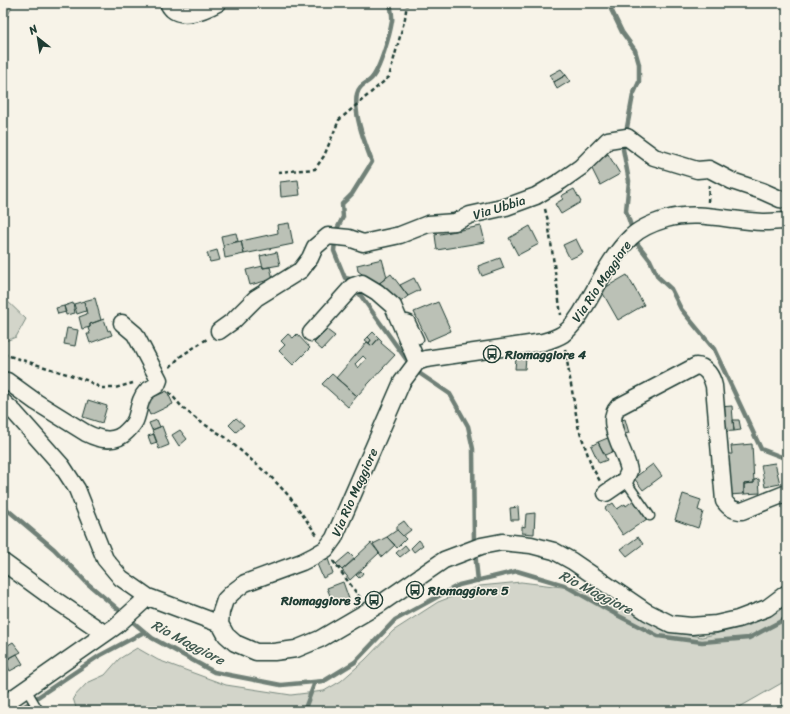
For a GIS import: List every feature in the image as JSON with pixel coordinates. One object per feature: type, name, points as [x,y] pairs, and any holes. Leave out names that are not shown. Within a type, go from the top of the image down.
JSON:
[{"type":"street","points":[[168,3],[175,11],[194,13],[218,3]]},
{"type":"street","name":"Via Ubbia","points":[[219,331],[233,321],[256,298],[301,270],[316,247],[328,236],[348,238],[363,243],[400,235],[428,224],[455,222],[470,215],[506,207],[540,193],[561,181],[581,167],[608,140],[627,137],[654,157],[697,170],[709,169],[732,181],[780,199],[787,200]]},
{"type":"street","name":"Via Rio Maggiore","points":[[220,624],[224,600],[245,583],[302,562],[326,549],[334,538],[402,382],[418,362],[426,359],[543,342],[562,334],[569,329],[580,316],[619,250],[627,230],[646,227],[680,216],[762,222],[787,221]]},
{"type":"street","points":[[311,333],[353,286],[362,283],[377,292],[393,306],[418,362]]},
{"type":"street","points":[[3,380],[7,381],[36,402],[86,433],[95,437],[112,440],[124,434],[134,422],[143,397],[146,392],[157,385],[159,380],[134,334],[122,323]]},
{"type":"street","points":[[608,492],[626,480],[629,468],[615,431],[612,417],[615,410],[673,377],[696,366],[700,366],[712,379],[714,386],[724,501],[736,511],[742,511],[787,493]]},
{"type":"street","points":[[3,402],[15,413],[62,466],[77,489],[105,559],[121,578],[144,600],[220,624],[226,635],[235,643],[256,652],[274,652],[296,649],[320,639],[369,610],[444,560],[481,546],[502,542],[531,545],[554,551],[572,561],[648,612],[671,624],[691,626],[716,624],[738,619],[767,608],[787,593]]},
{"type":"street","points":[[3,562],[51,597],[110,629]]},
{"type":"street","points":[[3,705],[110,629],[144,600]]},
{"type":"lane","points":[[400,323],[407,319],[410,320],[419,339]]},
{"type":"lane","points":[[626,480],[650,516]]},
{"type":"lane","points":[[26,689],[39,711]]},
{"type":"path","points":[[278,172],[315,169],[324,156],[339,120],[389,77],[405,18],[407,3]]},
{"type":"path","points":[[708,217],[709,169]]},
{"type":"path","points":[[540,193],[548,221],[561,308],[562,334],[578,426],[595,474],[608,492]]},
{"type":"path","points":[[159,380],[181,356],[219,331]]},
{"type":"path","points":[[3,354],[86,380],[101,388],[115,388],[147,379],[159,380],[182,407],[199,421],[225,437],[272,478],[298,508],[335,564],[369,610]]},
{"type":"shaded area","points":[[3,3],[13,3],[3,29]]},
{"type":"shaded area","points":[[3,297],[26,319],[16,337],[3,342]]},
{"type":"shaded area","points":[[521,582],[587,590],[632,612],[665,631],[702,637],[748,626],[787,606],[787,680],[738,708],[736,711],[77,711],[73,698],[87,683],[105,675],[119,659],[137,648],[158,660],[226,685],[291,695],[324,691],[341,681],[365,660],[393,631],[438,602],[480,586]]},
{"type":"building","points":[[561,69],[566,75],[554,82],[550,75]]},
{"type":"building","points":[[566,75],[570,81],[557,89],[554,82]]},
{"type":"building","points":[[608,154],[620,174],[600,185],[591,167]]},
{"type":"building","points":[[298,180],[300,195],[281,197],[280,182]]},
{"type":"building","points":[[574,189],[581,202],[561,214],[555,204],[563,199],[561,196]]},
{"type":"building","points":[[289,223],[293,244],[244,254],[241,241],[278,233],[277,225]]},
{"type":"building","points":[[481,226],[485,242],[437,250],[435,235]]},
{"type":"building","points":[[530,226],[539,244],[518,255],[509,238]]},
{"type":"building","points":[[236,233],[238,241],[223,245],[221,236]]},
{"type":"building","points":[[576,239],[583,253],[570,259],[563,245]]},
{"type":"building","points":[[241,241],[244,254],[225,258],[223,245]]},
{"type":"building","points":[[217,250],[220,260],[210,262],[207,253]]},
{"type":"building","points":[[277,252],[280,265],[263,268],[260,256]]},
{"type":"building","points":[[500,258],[504,268],[482,276],[478,266]]},
{"type":"building","points":[[382,259],[387,277],[377,285],[358,271],[357,265]]},
{"type":"building","points":[[263,266],[263,268],[270,267],[273,279],[250,285],[246,270]]},
{"type":"building","points":[[391,274],[408,296],[398,304],[377,285]]},
{"type":"building","points":[[627,275],[644,305],[618,320],[601,290]]},
{"type":"building","points":[[414,278],[420,290],[408,296],[400,285]]},
{"type":"building","points":[[95,298],[101,320],[90,324],[90,327],[82,329],[79,317],[87,314],[84,301]]},
{"type":"building","points":[[84,301],[86,311],[77,314],[74,304]]},
{"type":"building","points":[[438,302],[451,331],[428,341],[414,312]]},
{"type":"building","points":[[73,303],[75,313],[66,315],[64,306]]},
{"type":"building","points":[[64,306],[66,312],[58,314],[56,308]]},
{"type":"building","points":[[104,319],[108,331],[110,330],[112,335],[90,343],[87,334],[90,334],[88,328],[90,327],[90,324]]},
{"type":"building","points":[[67,328],[78,330],[75,346],[64,344]]},
{"type":"building","points":[[327,330],[335,336],[322,350],[314,343]]},
{"type":"building","points":[[373,332],[379,338],[372,346],[369,343],[371,340],[368,337]]},
{"type":"building","points":[[288,334],[293,338],[297,334],[310,348],[293,365],[279,351],[285,345],[281,341]]},
{"type":"building","points":[[368,337],[371,340],[369,343],[365,340]]},
{"type":"building","points":[[379,338],[382,341],[381,343],[395,355],[357,396],[336,378],[367,342],[372,346]],"holes":[[[363,356],[366,359],[358,368],[355,364]]]},
{"type":"building","points":[[516,358],[526,358],[525,369],[515,369]]},
{"type":"building","points":[[332,374],[357,396],[348,407],[322,384]]},
{"type":"building","points":[[167,391],[173,404],[150,415],[144,401]]},
{"type":"building","points":[[88,400],[107,406],[102,423],[83,417]]},
{"type":"building","points":[[732,406],[734,431],[719,432],[719,407]]},
{"type":"building","points":[[236,418],[244,425],[236,432],[229,425]]},
{"type":"building","points":[[625,419],[629,433],[625,434],[627,438],[622,441],[616,422]]},
{"type":"building","points":[[157,420],[160,427],[152,430],[149,423]]},
{"type":"building","points":[[733,420],[739,420],[741,430],[734,431]]},
{"type":"building","points":[[162,426],[169,445],[159,449],[152,430]]},
{"type":"building","points":[[180,430],[187,439],[179,446],[172,435]]},
{"type":"building","points":[[154,434],[157,442],[151,444],[148,436]]},
{"type":"building","points":[[610,437],[616,450],[605,455],[598,442]]},
{"type":"building","points":[[598,442],[607,460],[599,463],[591,446]]},
{"type":"building","points":[[752,444],[754,483],[744,484],[744,494],[728,495],[725,454],[732,454],[731,446]]},
{"type":"building","points":[[775,463],[780,484],[765,487],[761,465]]},
{"type":"building","points":[[653,464],[662,476],[643,490],[634,478]]},
{"type":"building","points":[[759,479],[760,493],[744,494],[744,484],[754,483],[754,480]]},
{"type":"building","points":[[683,494],[701,500],[698,510],[703,512],[698,528],[675,520]]},
{"type":"building","points":[[634,500],[647,519],[623,535],[605,508],[613,503],[617,509],[625,504],[626,506]]},
{"type":"building","points":[[518,507],[519,520],[511,520],[510,508]]},
{"type":"building","points":[[535,513],[534,534],[522,533],[522,526],[525,527],[526,514]]},
{"type":"building","points":[[404,521],[411,530],[403,536],[397,530],[397,526]]},
{"type":"building","points":[[397,530],[406,539],[397,548],[387,537]]},
{"type":"building","points":[[387,537],[395,545],[382,557],[373,544]]},
{"type":"building","points":[[638,537],[643,544],[627,556],[621,549]]},
{"type":"building","points":[[419,540],[423,545],[414,552],[411,548]]},
{"type":"building","points":[[371,543],[379,553],[350,580],[342,570]]},
{"type":"building","points":[[405,545],[409,550],[400,557],[396,553]]},
{"type":"building","points":[[349,553],[355,559],[342,570],[336,564]]},
{"type":"building","points":[[328,559],[333,573],[323,578],[317,564]]},
{"type":"building","points":[[361,571],[363,573],[359,578],[356,575]]},
{"type":"building","points":[[343,582],[349,599],[333,603],[327,588]]},
{"type":"building","points":[[13,642],[21,652],[9,658],[3,648]]},
{"type":"building","points":[[17,654],[23,664],[10,671],[5,661]]},
{"type":"building","points":[[787,705],[787,711],[778,711],[776,707]]},
{"type":"waterway","points":[[352,283],[350,279],[345,278],[334,251],[336,231],[343,217],[342,204],[352,194],[372,162],[358,119],[356,102],[358,91],[371,79],[378,68],[387,43],[392,21],[390,3]]},
{"type":"waterway","points":[[608,3],[622,32],[635,50],[639,64],[639,82],[633,95],[623,149],[629,181],[626,211],[632,229]]},
{"type":"waterway","points":[[636,242],[650,260],[658,277],[671,289],[681,309],[714,349],[761,449],[787,459]]},
{"type":"waterway","points":[[356,289],[411,366]]},
{"type":"waterway","points":[[416,371],[450,394],[468,426],[473,449],[474,544]]},
{"type":"waterway","name":"Rio Maggiore","points":[[3,506],[54,549],[87,583],[152,638],[214,672],[281,685],[324,681],[355,662],[395,620],[459,585],[517,571],[564,585],[658,636],[702,642],[749,638],[787,618]]},
{"type":"waterway","points":[[475,552],[478,581]]},
{"type":"waterway","points":[[17,711],[99,656],[144,632]]},
{"type":"waterway","points":[[304,711],[315,682]]},
{"type":"place","name":"Riomaggiore 4","points":[[492,354]]},
{"type":"place","name":"Riomaggiore 5","points":[[415,590]]},
{"type":"place","name":"Riomaggiore 3","points":[[374,600]]}]
